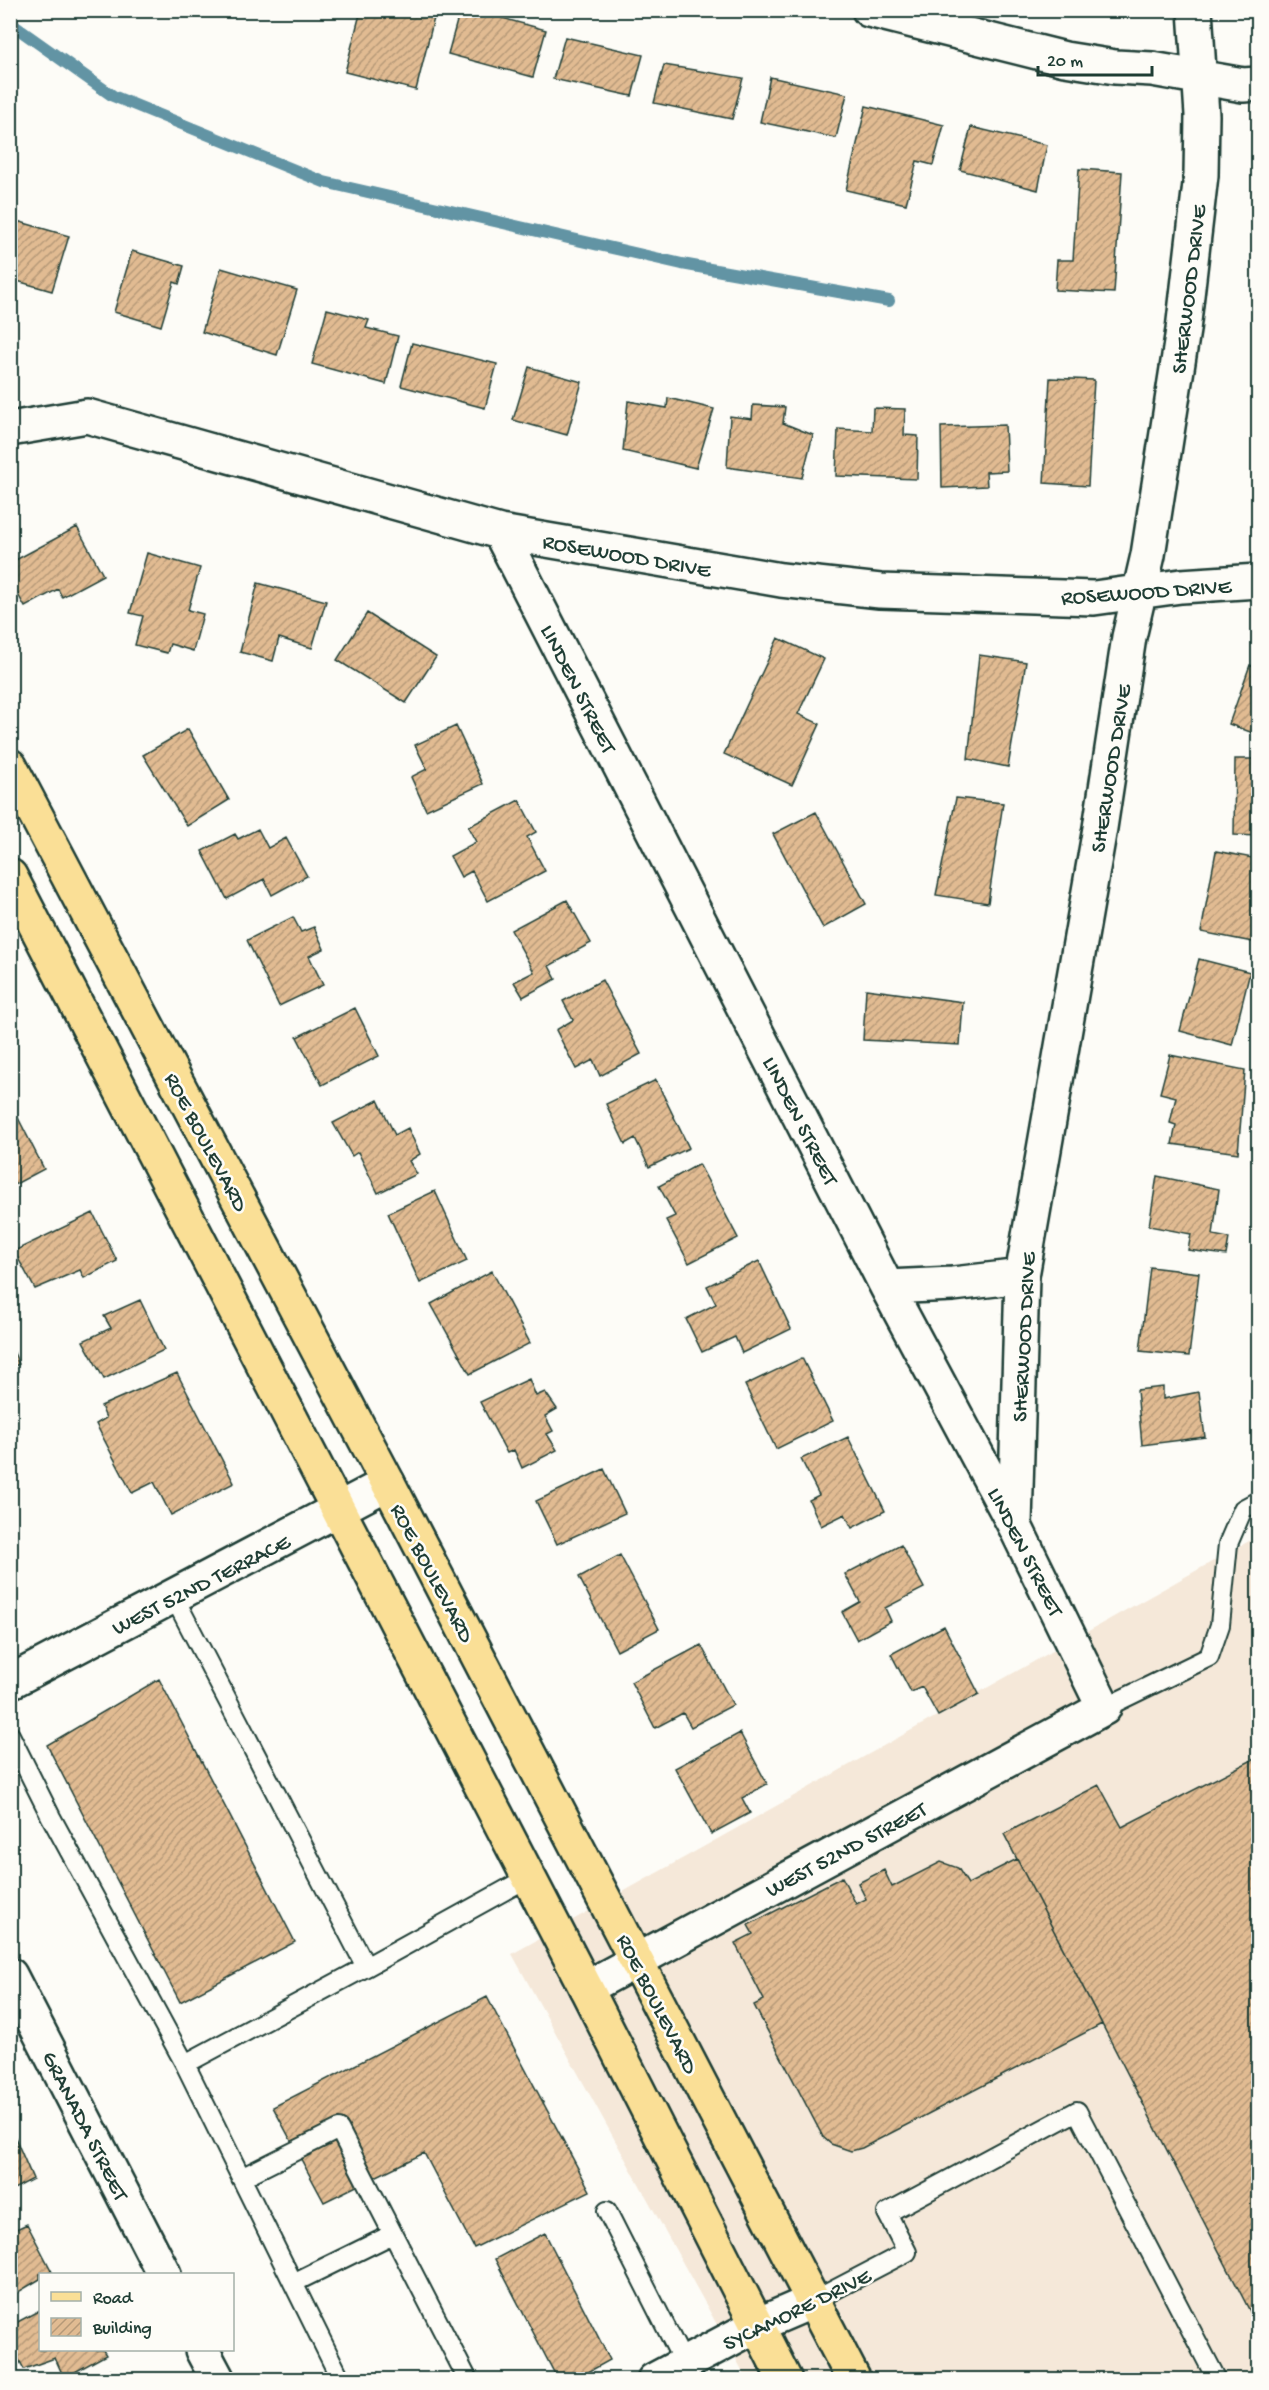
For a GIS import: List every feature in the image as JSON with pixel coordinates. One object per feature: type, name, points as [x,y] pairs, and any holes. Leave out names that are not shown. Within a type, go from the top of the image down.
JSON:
[{"type":"main road","name":"ROE BOULEVARD","points":[[10,766],[388,1483],[854,2379]]},
{"type":"main road","points":[[10,876],[529,1877],[785,2379]]},
{"type":"street","points":[[869,10],[1065,59],[1199,76],[1243,85],[1258,84]]},
{"type":"street","name":"SHERWOOD DRIVE","points":[[1015,1526],[1022,1276],[1100,828],[1129,637],[1148,555],[1185,318],[1201,175],[1202,115],[1195,10]]},
{"type":"street","name":"ROSEWOOD DRIVE","points":[[10,429],[87,416],[500,532],[781,580],[880,591],[1094,598],[1140,591],[1258,581]]},
{"type":"street","name":"LINDEN STREET","points":[[500,532],[887,1287],[1015,1526],[1104,1708]]},
{"type":"street","points":[[887,1287],[953,1284],[1022,1276]]},
{"type":"street","name":"WEST 52ND TERRACE","points":[[10,1682],[388,1483]]},
{"type":"street","name":"WEST 52ND STREET","points":[[586,1988],[1104,1708]]},
{"type":"street","name":"GRANADA STREET","points":[[10,1975],[163,2273]]},
{"type":"street","name":"SYCAMORE DRIVE","points":[[654,2379],[757,2325],[813,2301]]},
{"type":"street","points":[[203,2351],[218,2379]]},
{"type":"lane","points":[[1104,1708],[1209,1657],[1220,1626],[1228,1544],[1243,1509],[1258,1501]]},
{"type":"lane","points":[[174,1596],[366,1966]]},
{"type":"lane","points":[[10,1735],[51,1817],[185,2064],[341,2379]]},
{"type":"lane","points":[[185,2064],[529,1877]]},
{"type":"lane","name":"SYCAMORE DRIVE","points":[[813,2301],[907,2252],[887,2213],[1077,2111],[1217,2379]]},
{"type":"lane","points":[[241,2178],[339,2129],[468,2379]]},
{"type":"lane","points":[[607,2211],[684,2363]]},
{"type":"lane","points":[[293,2283],[393,2234]]},
{"type":"shaded area","points":[[1258,1536],[1258,2379],[747,2379],[512,1954]]},
{"type":"building","points":[[361,10],[436,10],[416,90],[345,72]]},
{"type":"building","points":[[460,10],[473,10],[546,30],[533,77],[448,54]]},
{"type":"building","points":[[565,37],[643,55],[632,96],[553,79]]},
{"type":"building","points":[[664,65],[743,78],[732,119],[654,103]]},
{"type":"building","points":[[770,77],[847,94],[836,138],[760,122]]},
{"type":"building","points":[[866,106],[944,125],[933,165],[917,161],[906,204],[846,190]]},
{"type":"building","points":[[971,127],[1047,145],[1038,190],[960,170]]},
{"type":"building","points":[[1079,169],[1122,172],[1114,293],[1055,290],[1057,260],[1073,260]]},
{"type":"building","points":[[10,219],[69,236],[52,291],[10,279]]},
{"type":"building","points":[[132,251],[184,266],[179,284],[174,282],[161,326],[114,312]]},
{"type":"building","points":[[221,268],[297,290],[277,355],[202,332]]},
{"type":"building","points":[[327,309],[369,320],[366,328],[398,336],[386,384],[312,364]]},
{"type":"building","points":[[412,343],[497,364],[485,408],[401,386]]},
{"type":"building","points":[[529,367],[582,382],[567,435],[513,420]]},
{"type":"building","points":[[1050,378],[1094,380],[1088,486],[1044,483]]},
{"type":"building","points":[[668,398],[714,409],[696,468],[623,451],[628,401],[667,408]]},
{"type":"building","points":[[753,405],[785,407],[783,423],[813,435],[802,478],[727,467],[730,416],[752,419]]},
{"type":"building","points":[[873,408],[905,409],[904,435],[918,436],[917,479],[836,476],[838,429],[872,431]]},
{"type":"building","points":[[1005,425],[1007,471],[986,472],[987,486],[942,488],[941,427]]},
{"type":"building","points":[[77,527],[103,575],[62,597],[58,589],[25,607],[10,580],[10,563]]},
{"type":"building","points":[[147,553],[200,568],[188,610],[203,614],[193,651],[170,644],[167,653],[135,645],[143,616],[130,613]]},
{"type":"building","points":[[258,583],[326,601],[312,648],[279,638],[273,661],[240,652]]},
{"type":"building","points":[[367,613],[436,657],[406,703],[337,660]]},
{"type":"building","points":[[778,638],[824,659],[798,714],[820,724],[792,785],[724,754]]},
{"type":"building","points":[[979,655],[1026,662],[1008,767],[968,759]]},
{"type":"building","points":[[1250,665],[1258,668],[1258,735],[1229,724]]},
{"type":"building","points":[[456,726],[483,784],[426,810],[411,777],[427,769],[415,745]]},
{"type":"building","points":[[188,729],[229,800],[187,826],[143,755]]},
{"type":"building","points":[[1235,759],[1258,759],[1258,836],[1234,835]]},
{"type":"building","points":[[956,798],[1003,803],[988,903],[936,895]]},
{"type":"building","points":[[519,800],[536,832],[527,837],[545,871],[488,901],[472,871],[461,877],[450,856],[476,842],[468,827]]},
{"type":"building","points":[[816,812],[866,904],[823,928],[773,834]]},
{"type":"building","points":[[258,829],[268,848],[286,838],[307,876],[272,895],[264,879],[227,899],[202,851],[235,834],[238,839]]},
{"type":"building","points":[[1216,851],[1258,859],[1258,943],[1201,932]]},
{"type":"building","points":[[567,900],[591,943],[549,966],[556,979],[523,997],[514,982],[534,972],[511,930]]},
{"type":"building","points":[[293,917],[301,932],[314,927],[324,949],[309,956],[323,985],[279,1006],[247,940]]},
{"type":"building","points":[[1199,959],[1250,972],[1232,1045],[1180,1031]]},
{"type":"building","points":[[602,980],[641,1054],[600,1076],[593,1060],[576,1069],[556,1030],[573,1020],[563,1001]]},
{"type":"building","points":[[866,989],[963,1002],[960,1045],[863,1040]]},
{"type":"building","points":[[355,1008],[379,1056],[322,1085],[297,1037]]},
{"type":"building","points":[[1170,1055],[1245,1070],[1238,1153],[1172,1144],[1176,1125],[1170,1123],[1176,1097],[1160,1093]]},
{"type":"building","points":[[656,1080],[689,1148],[649,1167],[635,1138],[625,1144],[606,1104]]},
{"type":"building","points":[[378,1100],[395,1135],[408,1128],[420,1154],[409,1161],[417,1174],[378,1193],[358,1152],[352,1156],[333,1123]]},
{"type":"building","points":[[10,1102],[44,1169],[10,1187]]},
{"type":"building","points":[[699,1164],[738,1238],[689,1263],[666,1220],[675,1216],[659,1186]]},
{"type":"building","points":[[1157,1176],[1219,1189],[1213,1235],[1229,1238],[1226,1255],[1188,1250],[1191,1234],[1149,1226]]},
{"type":"building","points":[[435,1191],[467,1261],[420,1283],[388,1213]]},
{"type":"building","points":[[93,1213],[117,1261],[84,1278],[80,1270],[35,1289],[14,1251]]},
{"type":"building","points":[[759,1261],[791,1329],[742,1353],[735,1337],[702,1352],[686,1319],[716,1304],[707,1286]]},
{"type":"building","points":[[1150,1267],[1199,1273],[1189,1356],[1140,1351]]},
{"type":"building","points":[[492,1271],[530,1343],[470,1374],[431,1304]]},
{"type":"building","points":[[140,1300],[164,1350],[104,1379],[83,1341],[111,1328],[104,1316]]},
{"type":"building","points":[[10,1344],[19,1364],[10,1368]]},
{"type":"building","points":[[802,1358],[833,1421],[776,1449],[745,1385]]},
{"type":"building","points":[[177,1373],[234,1483],[171,1515],[154,1482],[132,1493],[96,1424],[106,1418],[101,1406]]},
{"type":"building","points":[[529,1379],[536,1396],[545,1392],[557,1409],[545,1416],[553,1431],[547,1434],[557,1450],[522,1468],[514,1450],[507,1453],[480,1402]]},
{"type":"building","points":[[1163,1387],[1163,1399],[1199,1392],[1205,1437],[1142,1445],[1137,1390]]},
{"type":"building","points":[[848,1437],[885,1511],[852,1528],[845,1514],[821,1526],[809,1500],[819,1495],[801,1459]]},
{"type":"building","points":[[604,1469],[625,1513],[557,1544],[536,1501]]},
{"type":"building","points":[[901,1545],[924,1588],[885,1608],[891,1621],[857,1640],[842,1612],[860,1602],[845,1574]]},
{"type":"building","points":[[620,1555],[659,1629],[617,1651],[579,1577]]},
{"type":"building","points":[[944,1626],[979,1694],[938,1716],[922,1687],[911,1692],[891,1654]]},
{"type":"building","points":[[701,1645],[733,1705],[691,1727],[683,1713],[655,1728],[631,1682]]},
{"type":"building","points":[[159,1679],[295,1942],[180,2002],[47,1745]]},
{"type":"building","points":[[740,1733],[767,1784],[742,1798],[750,1813],[711,1834],[675,1768]]},
{"type":"building","points":[[1258,1757],[1258,2327],[1004,1834],[1099,1785],[1122,1827]]},
{"type":"building","points":[[1017,1859],[1102,2024],[862,2148],[851,2151],[831,2144],[823,2137],[754,2005],[764,2000],[735,1943],[753,1934],[748,1925],[842,1877],[856,1904],[866,1899],[858,1883],[884,1870],[892,1887],[941,1862],[958,1868],[968,1884]]},
{"type":"building","points":[[487,1997],[590,2191],[474,2248],[424,2153],[324,2202],[273,2107]]},
{"type":"building","points":[[14,2135],[33,2179],[10,2191],[10,2137]]},
{"type":"building","points":[[27,2224],[52,2272],[39,2273],[39,2280],[10,2297],[10,2232]]},
{"type":"building","points":[[545,2233],[610,2360],[574,2380],[558,2380],[495,2259]]},
{"type":"building","points":[[39,2311],[39,2351],[104,2351],[106,2355],[64,2378],[55,2358],[24,2369],[10,2343],[10,2326]]},
{"type":"building","points":[[110,2370],[115,2380],[91,2380]]},
{"type":"waterway","points":[[10,23],[113,96],[324,182],[682,264],[889,301]]}]
